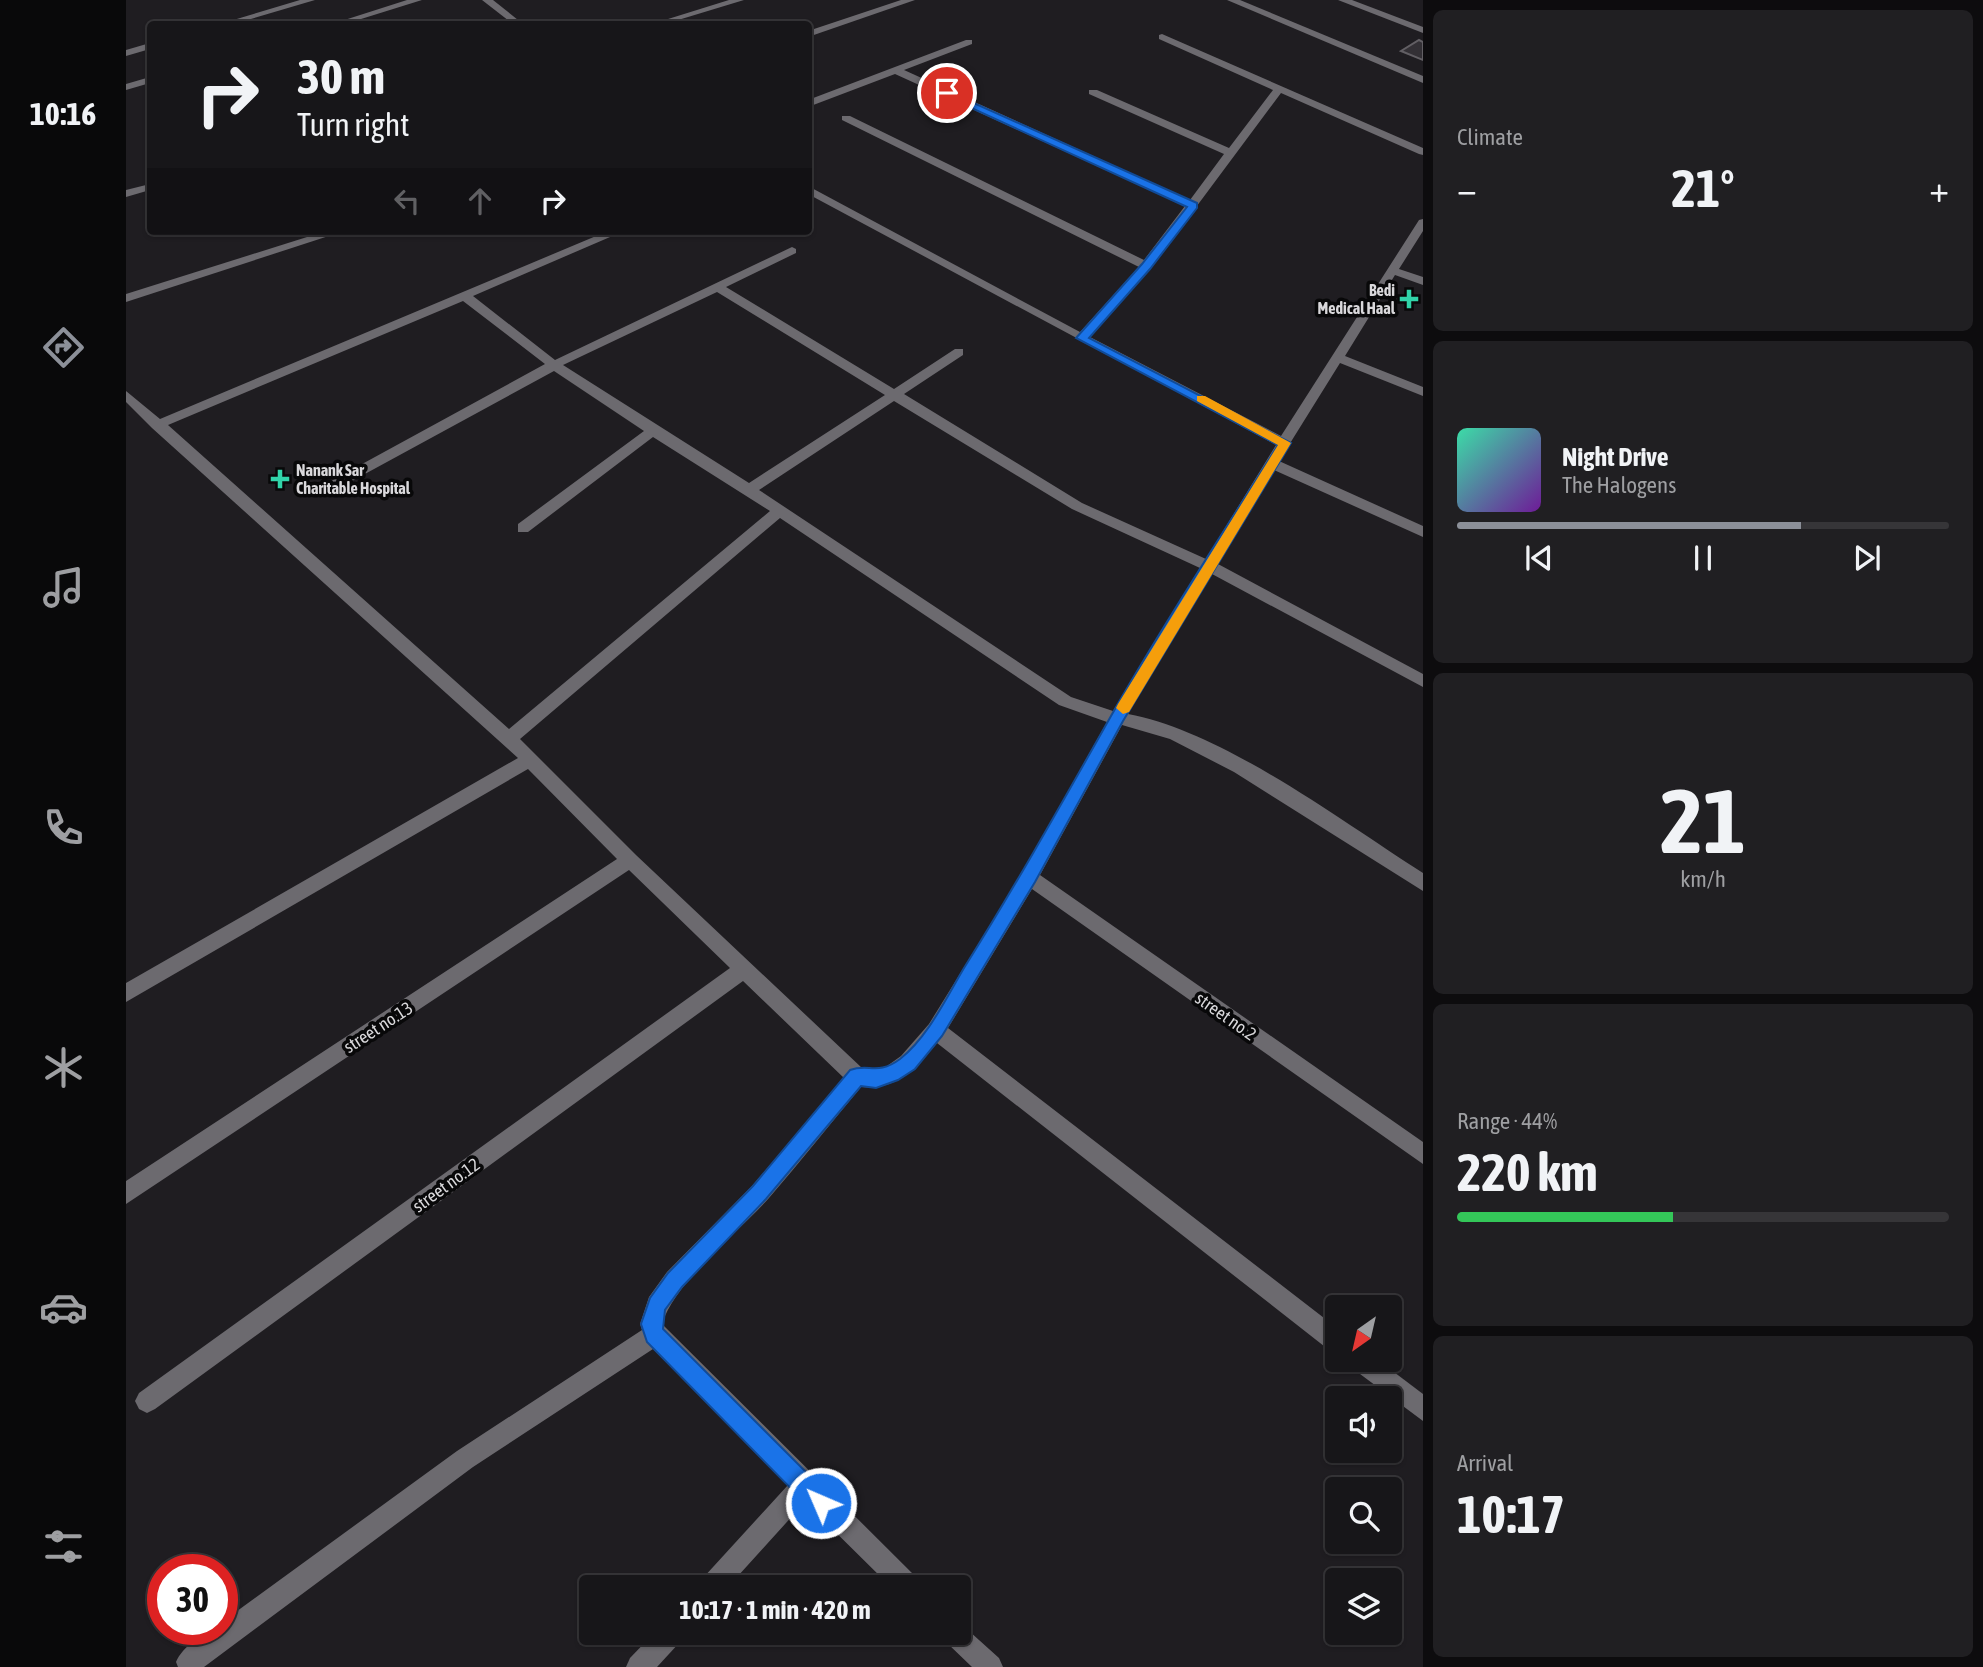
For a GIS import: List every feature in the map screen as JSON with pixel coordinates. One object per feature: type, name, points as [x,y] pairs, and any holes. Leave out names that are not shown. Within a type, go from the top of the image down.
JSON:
[{"type":"street","points":[[236,21],[310,0]]},
{"type":"street","points":[[347,21],[417,0]]},
{"type":"street","points":[[487,0],[514,21]]},
{"type":"street","points":[[667,21],[738,0]]},
{"type":"street","points":[[812,33],[910,0]]},
{"type":"street","points":[[1232,0],[1423,80]]},
{"type":"street","points":[[1343,0],[1423,30]]},
{"type":"street","points":[[1162,37],[1423,152]]},
{"type":"street","points":[[812,102],[969,42]]},
{"type":"street","points":[[126,53],[147,47]]},
{"type":"street","points":[[897,71],[1193,206]]},
{"type":"street","points":[[126,87],[147,81]]},
{"type":"street","points":[[1082,338],[1146,266],[1278,90]]},
{"type":"street","points":[[1093,92],[1230,153]]},
{"type":"street","points":[[846,118],[1146,266]]},
{"type":"street","points":[[126,194],[147,188]]},
{"type":"street","points":[[812,191],[1082,338],[1285,443]]},
{"type":"street","points":[[126,395],[509,739],[630,860],[857,1077],[876,1079],[892,1074],[908,1063],[936,1030],[1030,877],[1118,717],[1270,463],[1423,222]]},
{"type":"street","points":[[126,299],[326,235]]},
{"type":"street","points":[[157,425],[609,235]]},
{"type":"street","points":[[335,484],[554,365],[793,251]]},
{"type":"street","points":[[1391,270],[1423,281]]},
{"type":"street","points":[[716,286],[1077,506],[1209,566],[1423,681]]},
{"type":"street","points":[[466,296],[554,365],[653,431],[749,490],[1065,701],[1096,715],[1143,721],[1176,734],[1228,762],[1423,883]]},
{"type":"street","points":[[749,490],[959,352]]},
{"type":"street","points":[[1336,358],[1423,393]]},
{"type":"street","points":[[523,528],[653,431]]},
{"type":"street","points":[[1270,463],[1423,532]]},
{"type":"street","points":[[509,739],[779,512]]},
{"type":"street","points":[[126,993],[529,760]]},
{"type":"street","name":"street no.13","points":[[126,1193],[630,860]]},
{"type":"street","name":"street no.2","points":[[1030,877],[1423,1154]]},
{"type":"street","name":"street no.12","points":[[147,1401],[744,969]]},
{"type":"street","points":[[936,1030],[1325,1333]]},
{"type":"street","points":[[857,1077],[760,1192],[675,1280],[657,1305],[651,1324],[655,1335],[803,1486],[896,1575]]},
{"type":"street","points":[[189,1662],[465,1459],[655,1335]]},
{"type":"street","points":[[1375,1372],[1423,1409]]},
{"type":"street","points":[[723,1575],[803,1486]]},
{"type":"street","points":[[639,1667],[660,1645]]},
{"type":"street","points":[[967,1645],[990,1667]]},
{"type":"building","points":[[1419,40],[1423,42],[1423,60],[1401,51]]},
{"type":"slow traffic","points":[[1123,708],[1270,463],[1285,443],[1201,399]]},
{"type":"place","name":"Bedi Medical Haal","points":[[1409,299]]},
{"type":"place","name":"Nanank Sar Charitable Hospital","points":[[280,479]]},
{"type":"route","points":[[821,1503],[655,1335],[651,1324],[657,1305],[675,1280],[760,1192],[857,1077],[876,1079],[892,1074],[908,1063],[936,1030],[1030,877],[1118,717],[1270,463],[1285,443],[1082,338],[1146,266],[1193,206],[947,93]]}]
